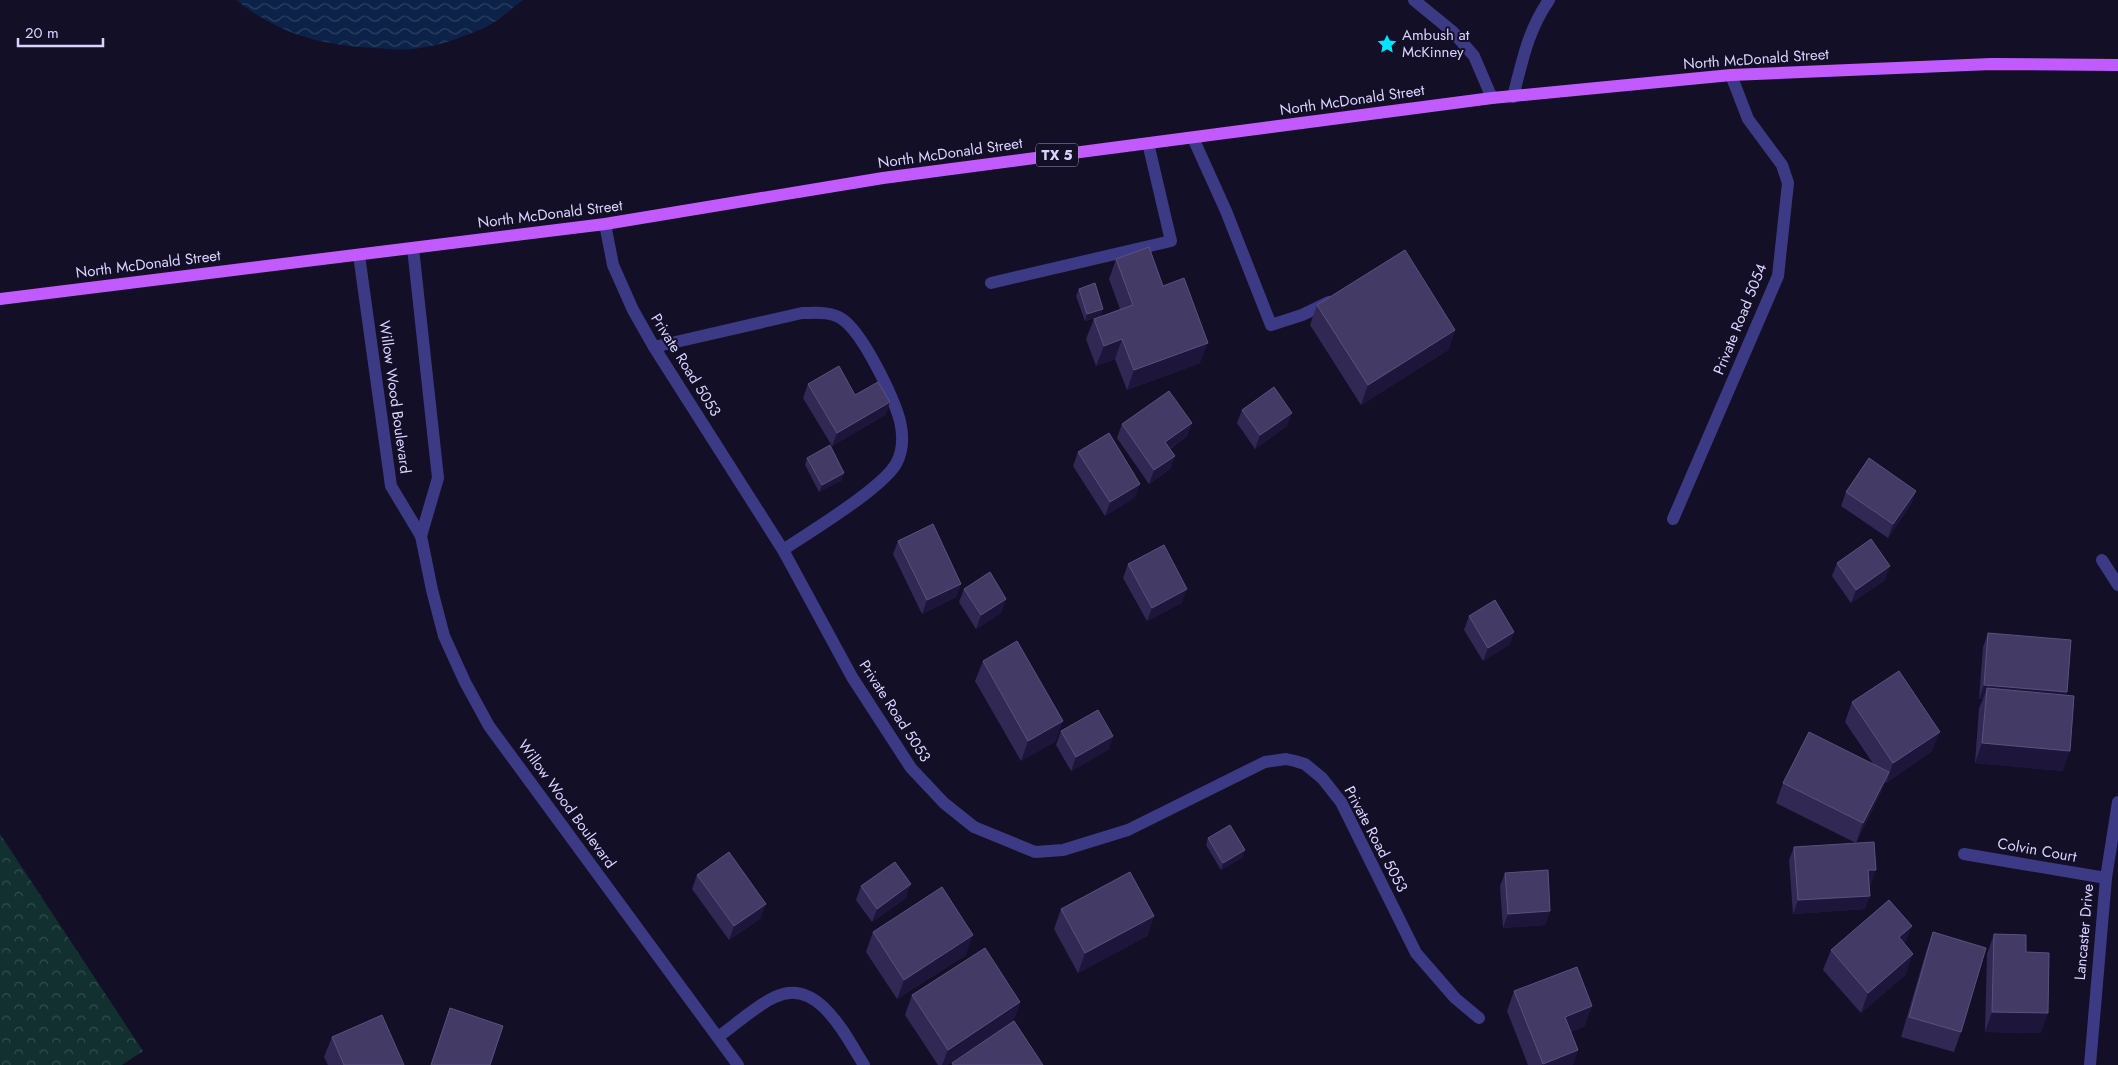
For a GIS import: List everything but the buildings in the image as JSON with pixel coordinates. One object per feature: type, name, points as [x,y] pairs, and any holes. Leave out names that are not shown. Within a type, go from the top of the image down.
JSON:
[{"type":"main road","name":"North McDonald Street","points":[[0,299],[605,224],[883,178],[1492,98],[1732,75],[1991,64],[2118,65]]},
{"type":"street","points":[[1414,0],[1453,32],[1474,56],[1492,98]]},
{"type":"street","points":[[1513,97],[1527,40],[1537,17],[1548,0]]},
{"type":"street","name":"Private Road 5054","points":[[1674,519],[1778,276],[1788,183],[1782,165],[1748,119],[1732,75]]},
{"type":"street","points":[[1194,138],[1226,211],[1271,325],[1308,313],[1338,296]]},
{"type":"street","points":[[991,283],[1171,241],[1148,144]]},
{"type":"street","name":"Private Road 5053","points":[[605,224],[613,265],[633,310],[654,347],[782,550],[852,677],[911,768],[944,803],[974,827],[1035,852],[1063,850],[1128,830],[1265,762],[1286,760],[1305,764],[1322,778],[1341,802],[1416,953],[1455,998],[1479,1018]]},
{"type":"street","name":"Willow Wood Boulevard","points":[[413,248],[438,478],[421,536]]},
{"type":"street","name":"Willow Wood Boulevard","points":[[359,255],[391,486],[421,536],[444,636],[465,682],[490,726],[738,1065]]},
{"type":"street","points":[[654,347],[802,313],[826,313],[842,319],[857,334],[876,365],[900,422],[902,445],[897,463],[876,486],[782,550]]},
{"type":"street","points":[[2102,560],[2118,585]]},
{"type":"street","name":"Lancaster Drive","points":[[2090,1065],[2106,878],[2118,802]]},
{"type":"street","name":"Colvin Court","points":[[1964,854],[2106,878]]},
{"type":"street","points":[[718,1037],[775,996],[787,993],[799,994],[825,1006],[864,1065]]},
{"type":"green space","points":[[0,834],[143,1051],[122,1065],[0,1065]]},
{"type":"water","points":[[236,0],[523,0],[486,27],[437,45],[403,50],[336,44],[301,36],[268,21]]},
{"type":"place","name":"Ambush at McKinney","points":[[1387,44]]}]
